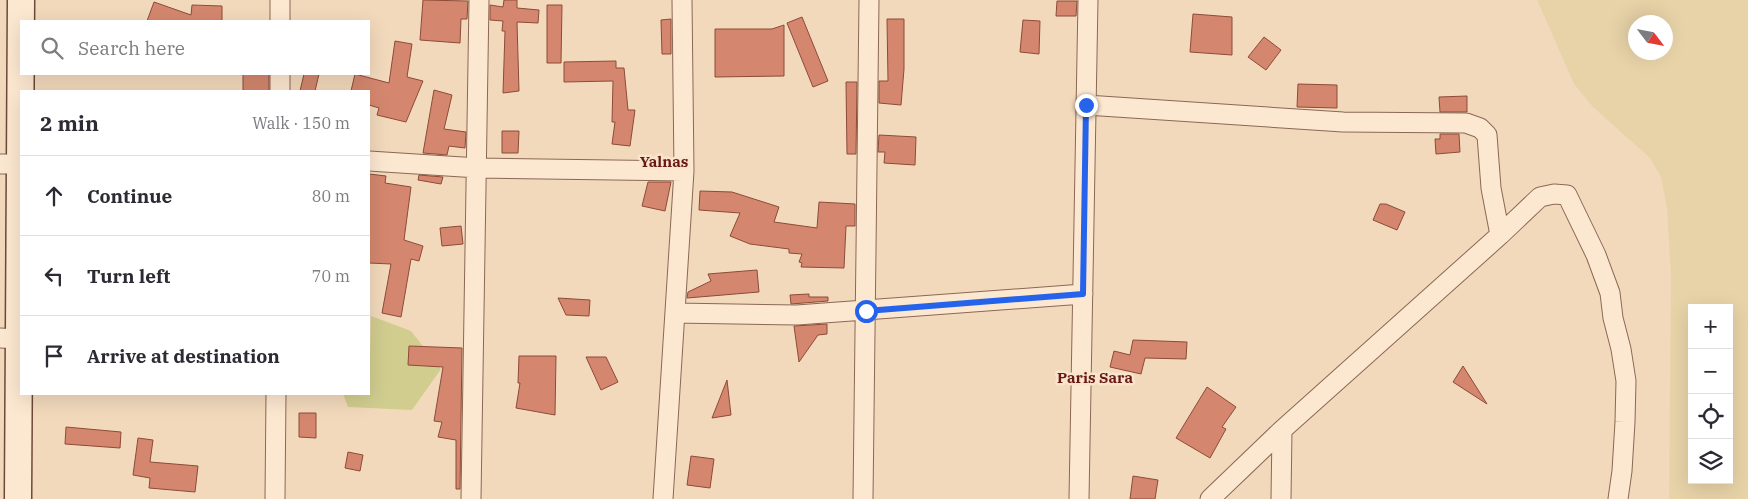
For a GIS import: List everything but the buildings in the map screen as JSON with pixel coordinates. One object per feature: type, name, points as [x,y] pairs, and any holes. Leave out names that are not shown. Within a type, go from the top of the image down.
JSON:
[{"type":"street","points":[[20,20],[21,0]]},
{"type":"street","points":[[280,0],[280,20]]},
{"type":"street","points":[[471,499],[478,168],[479,0]]},
{"type":"street","points":[[663,499],[684,171],[682,0]]},
{"type":"street","points":[[863,499],[869,0]]},
{"type":"street","points":[[1080,499],[1088,0]]},
{"type":"street","points":[[18,499],[9,338],[20,23]]},
{"type":"street","points":[[280,75],[280,90]]},
{"type":"street","points":[[1086,105],[1343,122],[1466,123],[1480,128],[1487,135],[1490,188],[1500,235]]},
{"type":"street","points":[[370,162],[478,168],[684,171]]},
{"type":"street","points":[[1210,499],[1282,430],[1500,235],[1540,196],[1554,194],[1567,195],[1596,255],[1610,293],[1626,381],[1622,471],[1618,499]]},
{"type":"street","points":[[675,313],[797,315],[1083,294]]},
{"type":"street","points":[[275,499],[276,395]]},
{"type":"street","points":[[1281,499],[1282,430]]},
{"type":"shaded area","points":[[1537,0],[1748,0],[1748,499],[1669,499],[1671,277],[1667,208],[1661,177],[1650,158],[1593,107],[1574,84]]},
{"type":"shaded area","points":[[371,316],[411,331],[441,369],[412,410],[348,407],[343,395],[370,395]]},
{"type":"district","name":"Yalnas","points":[[664,162]]},
{"type":"district","name":"Paris Sara","points":[[1095,378]]},
{"type":"route","points":[[866,311],[1083,294],[1086,105]]}]
